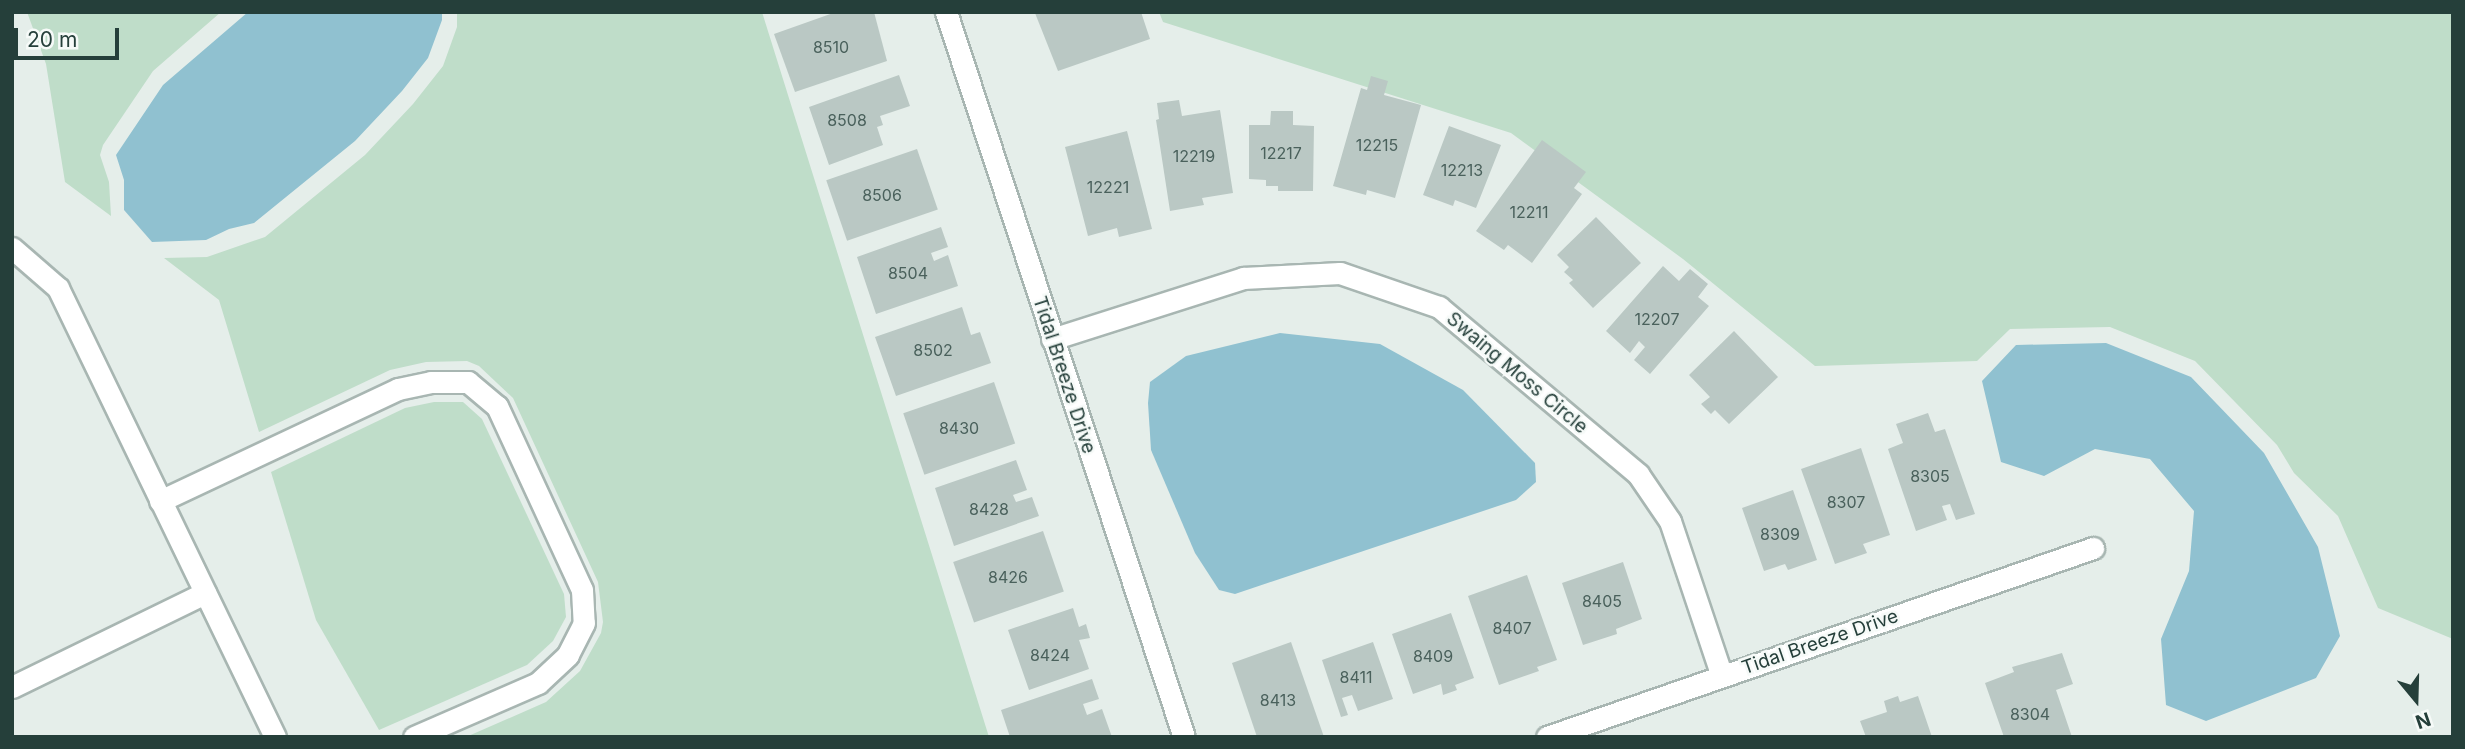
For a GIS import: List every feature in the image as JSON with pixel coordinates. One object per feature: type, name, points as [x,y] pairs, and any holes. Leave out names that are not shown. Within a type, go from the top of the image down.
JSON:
[{"type":"street","name":"Tidal Breeze Drive","points":[[946,12],[1184,737]]},
{"type":"street","points":[[12,248],[58,288],[275,737]]},
{"type":"street","name":"Swaing Moss Circle","points":[[1052,339],[1243,278],[1340,273],[1438,307],[1639,474],[1670,521],[1722,676]]},
{"type":"street","points":[[160,501],[398,389],[431,382],[468,382],[497,406],[582,590],[584,623],[568,655],[538,683],[414,737]]},
{"type":"street","name":"Tidal Breeze Drive","points":[[1547,737],[2092,548]]},
{"type":"street","points":[[12,687],[205,593]]},
{"type":"green space","points":[[27,12],[221,12],[153,71],[103,145],[100,155],[109,182],[111,216],[65,182],[46,64]]},
{"type":"green space","points":[[457,12],[762,12],[989,737],[466,737],[546,702],[580,671],[601,633],[603,622],[598,582],[513,398],[479,366],[467,361],[426,362],[390,370],[259,432],[219,300],[164,258],[207,257],[265,237],[365,155],[413,104],[443,66],[457,27]]},
{"type":"green space","points":[[1159,12],[2453,12],[2453,639],[2378,608],[2338,516],[2294,473],[2277,445],[2195,361],[2110,327],[2010,329],[1977,361],[1815,366],[1683,259],[1511,133],[1163,22]]},
{"type":"green space","points":[[434,402],[463,402],[482,419],[564,594],[566,617],[553,641],[527,665],[379,730],[316,620],[271,472],[405,408]]},
{"type":"water","points":[[248,12],[442,12],[442,20],[428,58],[402,91],[355,141],[254,223],[229,229],[206,240],[152,242],[124,210],[124,180],[116,155],[163,85]]},
{"type":"water","points":[[1280,333],[1380,344],[1463,390],[1535,463],[1536,482],[1516,500],[1235,594],[1219,590],[1195,553],[1151,450],[1148,403],[1150,382],[1186,356]]},
{"type":"water","points":[[2106,343],[2191,377],[2264,453],[2318,547],[2340,636],[2316,678],[2206,721],[2166,705],[2161,639],[2189,571],[2194,511],[2150,459],[2095,449],[2044,476],[2001,462],[1982,381],[2016,345]]},
{"type":"building","points":[[836,12],[874,12],[887,61],[795,92],[774,34]]},
{"type":"building","points":[[1141,12],[1150,39],[1058,71],[1035,13]]},
{"type":"building","points":[[899,75],[910,106],[880,116],[883,125],[877,127],[883,145],[829,165],[809,107]]},
{"type":"building","points":[[1371,76],[1388,81],[1384,95],[1421,105],[1395,198],[1367,190],[1366,195],[1333,186],[1361,88],[1367,90]]},
{"type":"building","points":[[1179,100],[1182,116],[1220,110],[1233,193],[1202,198],[1204,205],[1170,211],[1156,120],[1159,119],[1157,103]]},
{"type":"building","points":[[1271,111],[1293,111],[1293,125],[1314,126],[1313,191],[1278,191],[1278,186],[1266,186],[1266,180],[1249,179],[1249,125],[1270,125]]},
{"type":"building","points":[[1449,126],[1501,145],[1476,208],[1455,200],[1453,206],[1423,195]]},
{"type":"building","points":[[1127,131],[1152,229],[1119,237],[1117,228],[1088,236],[1065,147]]},
{"type":"building","points":[[1542,140],[1586,172],[1574,188],[1582,194],[1532,263],[1508,245],[1504,250],[1476,231]]},
{"type":"building","points":[[917,149],[938,210],[847,241],[826,180]]},
{"type":"building","points":[[1596,217],[1641,263],[1593,308],[1569,283],[1573,280],[1564,272],[1569,267],[1557,255]]},
{"type":"building","points":[[941,227],[948,247],[931,253],[934,261],[948,255],[958,286],[876,314],[857,257]]},
{"type":"building","points":[[1663,266],[1679,281],[1690,269],[1708,284],[1698,297],[1709,306],[1650,374],[1634,360],[1645,347],[1639,341],[1630,353],[1606,331]]},
{"type":"building","points":[[962,307],[971,335],[980,332],[991,363],[896,396],[875,337]]},
{"type":"building","points":[[1734,331],[1778,377],[1729,424],[1715,410],[1711,414],[1701,404],[1710,397],[1689,375]]},
{"type":"building","points":[[994,382],[1015,443],[924,475],[903,413]]},
{"type":"building","points":[[1928,413],[1935,432],[1945,429],[1975,514],[1956,520],[1950,504],[1942,506],[1947,520],[1916,531],[1888,449],[1903,443],[1896,424]]},
{"type":"building","points":[[1861,448],[1890,535],[1863,544],[1867,553],[1835,564],[1801,469]]},
{"type":"building","points":[[1016,460],[1027,490],[1013,495],[1016,502],[1032,497],[1039,516],[954,546],[935,488]]},
{"type":"building","points":[[1793,490],[1817,560],[1788,570],[1785,564],[1764,571],[1742,508]]},
{"type":"building","points":[[1043,531],[1064,592],[974,622],[953,562]]},
{"type":"building","points":[[1623,562],[1642,619],[1616,629],[1617,634],[1583,645],[1562,583]]},
{"type":"building","points":[[1527,575],[1557,660],[1537,667],[1539,671],[1499,685],[1468,596]]},
{"type":"building","points":[[1073,608],[1079,627],[1086,624],[1090,638],[1079,640],[1089,669],[1029,690],[1008,630]]},
{"type":"building","points":[[1451,613],[1474,678],[1455,685],[1457,690],[1443,695],[1441,684],[1413,694],[1392,634]]},
{"type":"building","points":[[1291,642],[1324,737],[1257,737],[1232,663]]},
{"type":"building","points":[[1373,642],[1393,699],[1358,711],[1352,695],[1342,698],[1348,715],[1341,717],[1322,660]]},
{"type":"building","points":[[2062,653],[2073,684],[2056,690],[2072,737],[2004,737],[1985,683],[2014,672],[2012,667]]},
{"type":"building","points":[[1092,679],[1099,699],[1083,704],[1087,715],[1102,709],[1112,737],[1010,737],[1001,710]]},
{"type":"building","points":[[1898,696],[1900,702],[1918,696],[1932,737],[1866,737],[1860,721],[1887,712],[1884,701]]}]
